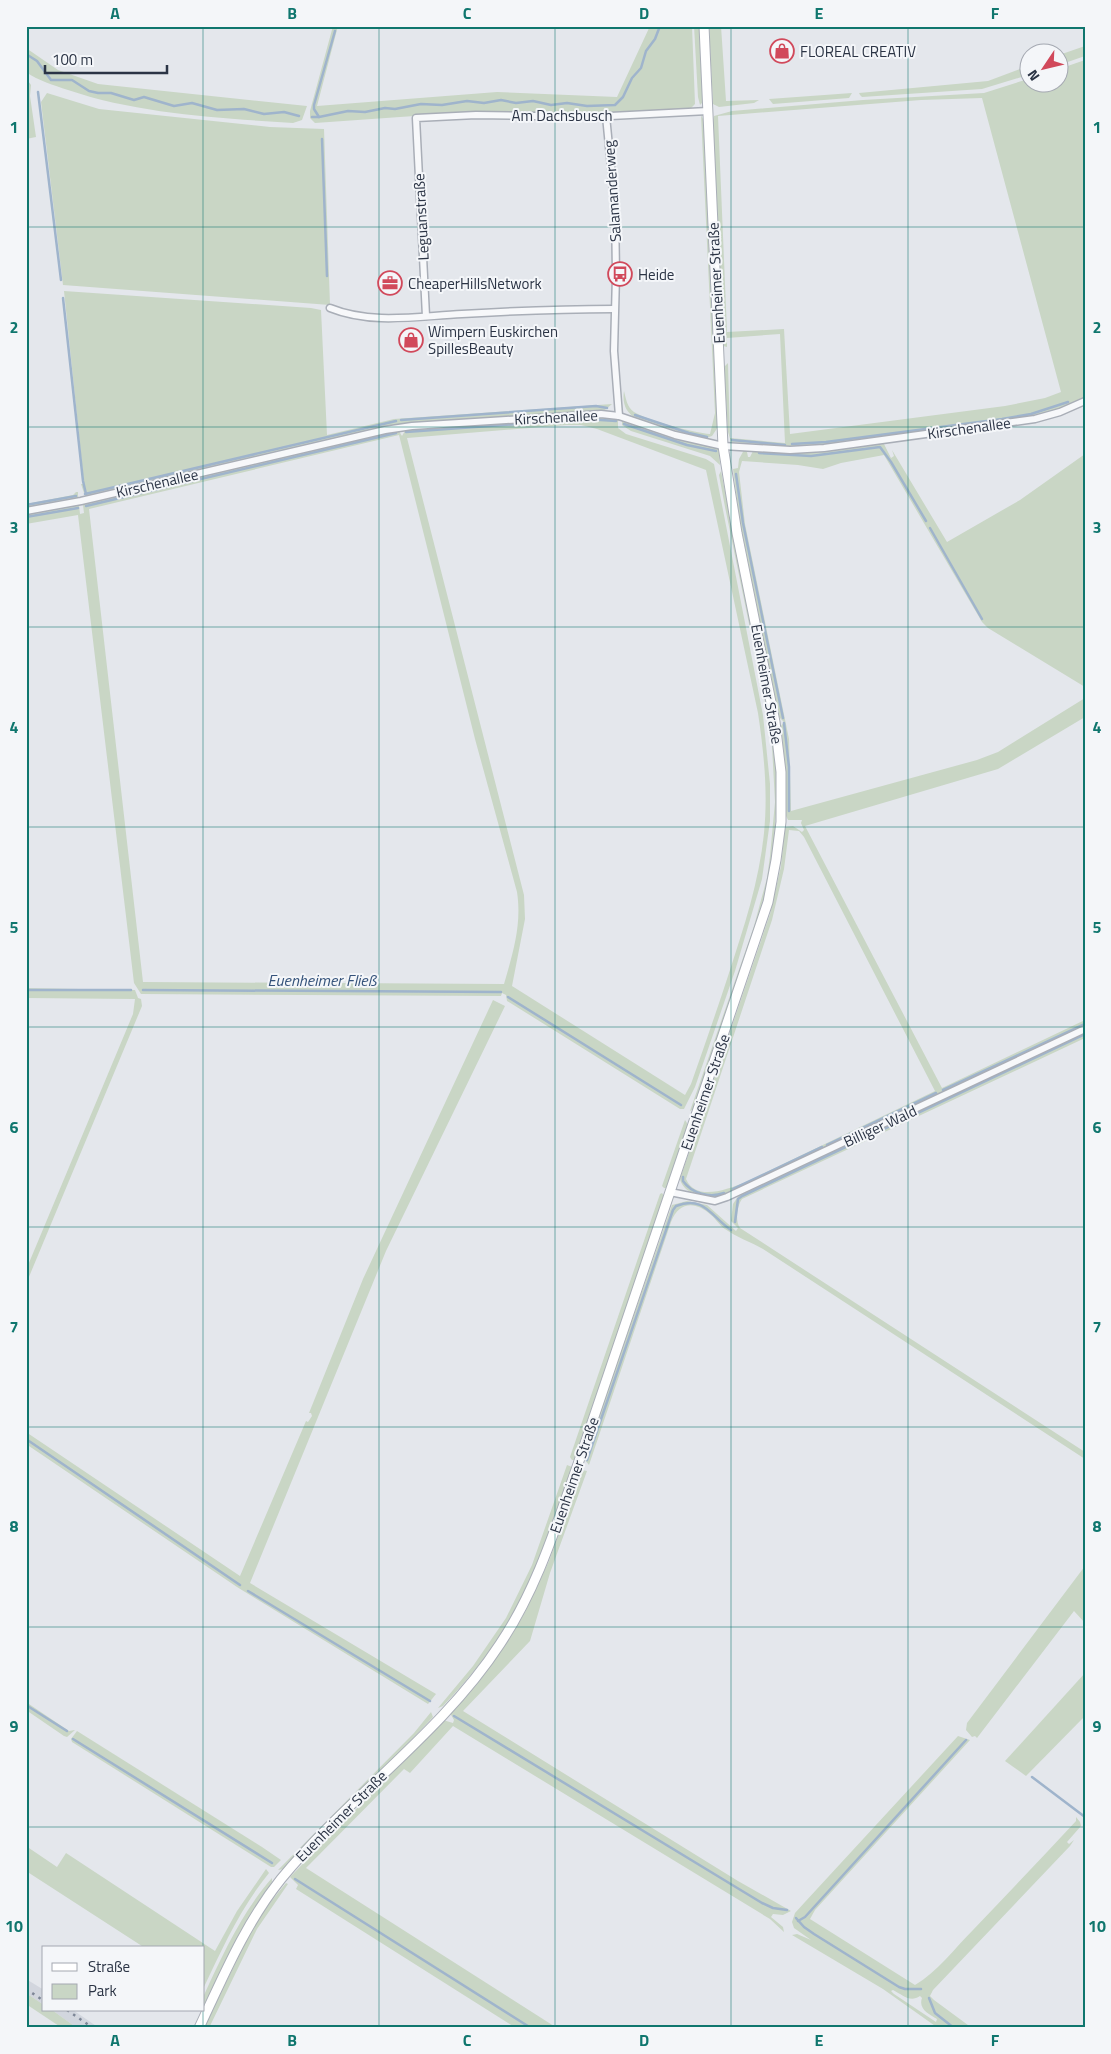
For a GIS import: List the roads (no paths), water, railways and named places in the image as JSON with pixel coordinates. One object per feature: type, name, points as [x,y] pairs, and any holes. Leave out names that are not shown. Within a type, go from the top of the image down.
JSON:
[{"type":"main road","name":"Euenheimer Straße","points":[[199,2028],[240,1942],[274,1888],[310,1848],[459,1697],[494,1653],[518,1615],[549,1545],[763,920],[773,877],[781,822],[781,772],[775,722],[737,533],[723,446],[704,26]]},
{"type":"street","name":"Am Dachsbusch","points":[[416,118],[476,115],[606,116],[708,111]]},
{"type":"street","name":"Salamanderweg","points":[[606,116],[615,207],[614,351],[620,416]]},
{"type":"street","name":"Leguanstraße","points":[[416,118],[426,316]]},
{"type":"street","points":[[330,308],[349,315],[376,318],[614,309]]},
{"type":"street","name":"Kirschenallee","points":[[26,511],[91,499],[400,427],[595,414],[620,416],[675,435],[723,446],[790,450],[824,448],[1035,419],[1085,401]]},
{"type":"street","name":"Billiger Wald","points":[[670,1192],[714,1201],[727,1197],[1085,1029]]},
{"type":"waterway","points":[[312,117],[348,111],[365,112],[421,104],[442,105],[467,101],[484,103],[501,100],[516,103],[533,101],[551,105],[567,103],[587,106],[615,105],[623,97],[632,78],[641,68],[646,51],[655,39],[660,26]]},
{"type":"waterway","points":[[319,117],[314,109],[314,105],[335,31]]},
{"type":"waterway","points":[[26,54],[37,61],[51,80],[72,80],[89,91],[111,93],[134,100],[144,97],[174,106],[192,103],[217,110],[244,109],[264,114],[284,112],[299,116]]},
{"type":"waterway","points":[[38,92],[61,280]]},
{"type":"waterway","points":[[322,139],[327,276]]},
{"type":"waterway","points":[[63,298],[86,494]]},
{"type":"waterway","points":[[792,444],[826,442],[1002,419],[1031,414],[1068,402]]},
{"type":"waterway","points":[[401,420],[596,406],[607,408]]},
{"type":"waterway","points":[[635,415],[707,437]]},
{"type":"waterway","points":[[406,432],[586,419],[616,421]]},
{"type":"waterway","points":[[85,494],[396,421]]},
{"type":"waterway","points":[[624,424],[687,445],[716,451]]},
{"type":"waterway","points":[[86,506],[396,433]]},
{"type":"waterway","points":[[732,440],[785,445]]},
{"type":"waterway","points":[[759,453],[811,456],[880,447],[926,521]]},
{"type":"waterway","points":[[736,474],[743,523],[783,718]]},
{"type":"waterway","points":[[26,505],[76,496]]},
{"type":"waterway","points":[[26,517],[78,508]]},
{"type":"waterway","points":[[930,528],[982,619]]},
{"type":"waterway","points":[[784,723],[789,767],[789,811]]},
{"type":"waterway","name":"Euenheimer Fließ","points":[[26,990],[131,990]]},
{"type":"waterway","name":"Euenheimer Fließ","points":[[143,990],[501,992]]},
{"type":"waterway","name":"Euenheimer Fließ","points":[[508,997],[681,1105]]},
{"type":"waterway","points":[[943,1090],[1085,1024]]},
{"type":"waterway","points":[[735,1222],[738,1199],[742,1196],[1085,1034]]},
{"type":"waterway","points":[[827,1145],[936,1093]]},
{"type":"waterway","points":[[733,1189],[822,1147]]},
{"type":"waterway","points":[[683,1177],[683,1181],[696,1192],[707,1195],[724,1193]]},
{"type":"waterway","points":[[587,1460],[673,1210],[676,1206],[686,1203],[701,1205],[731,1230]]},
{"type":"waterway","points":[[26,1439],[240,1585]]},
{"type":"waterway","points":[[248,1591],[430,1701]]},
{"type":"waterway","points":[[26,1705],[67,1731]]},
{"type":"waterway","points":[[454,1716],[762,1903],[773,1908],[787,1910]]},
{"type":"waterway","points":[[73,1739],[272,1863]]},
{"type":"waterway","points":[[798,1921],[805,1917],[966,1740]]},
{"type":"waterway","points":[[1032,1777],[1085,1817]]},
{"type":"waterway","points":[[295,1879],[531,2028]]},
{"type":"waterway","points":[[796,1918],[814,1934],[899,1987],[921,1989]]},
{"type":"waterway","points":[[929,1998],[935,2013],[954,2028]]},
{"type":"railway","points":[[26,1989],[42,2000]]},
{"type":"railway","points":[[70,2012],[93,2028]]},
{"type":"place","name":"FLOREAL CREATIV","points":[[782,51]]},
{"type":"place","name":"Heide","points":[[620,274]]},
{"type":"place","name":"CheaperHillsNetwork","points":[[390,283]]},
{"type":"place","name":"Wimpern Euskirchen SpillesBeauty","points":[[411,340]]}]
